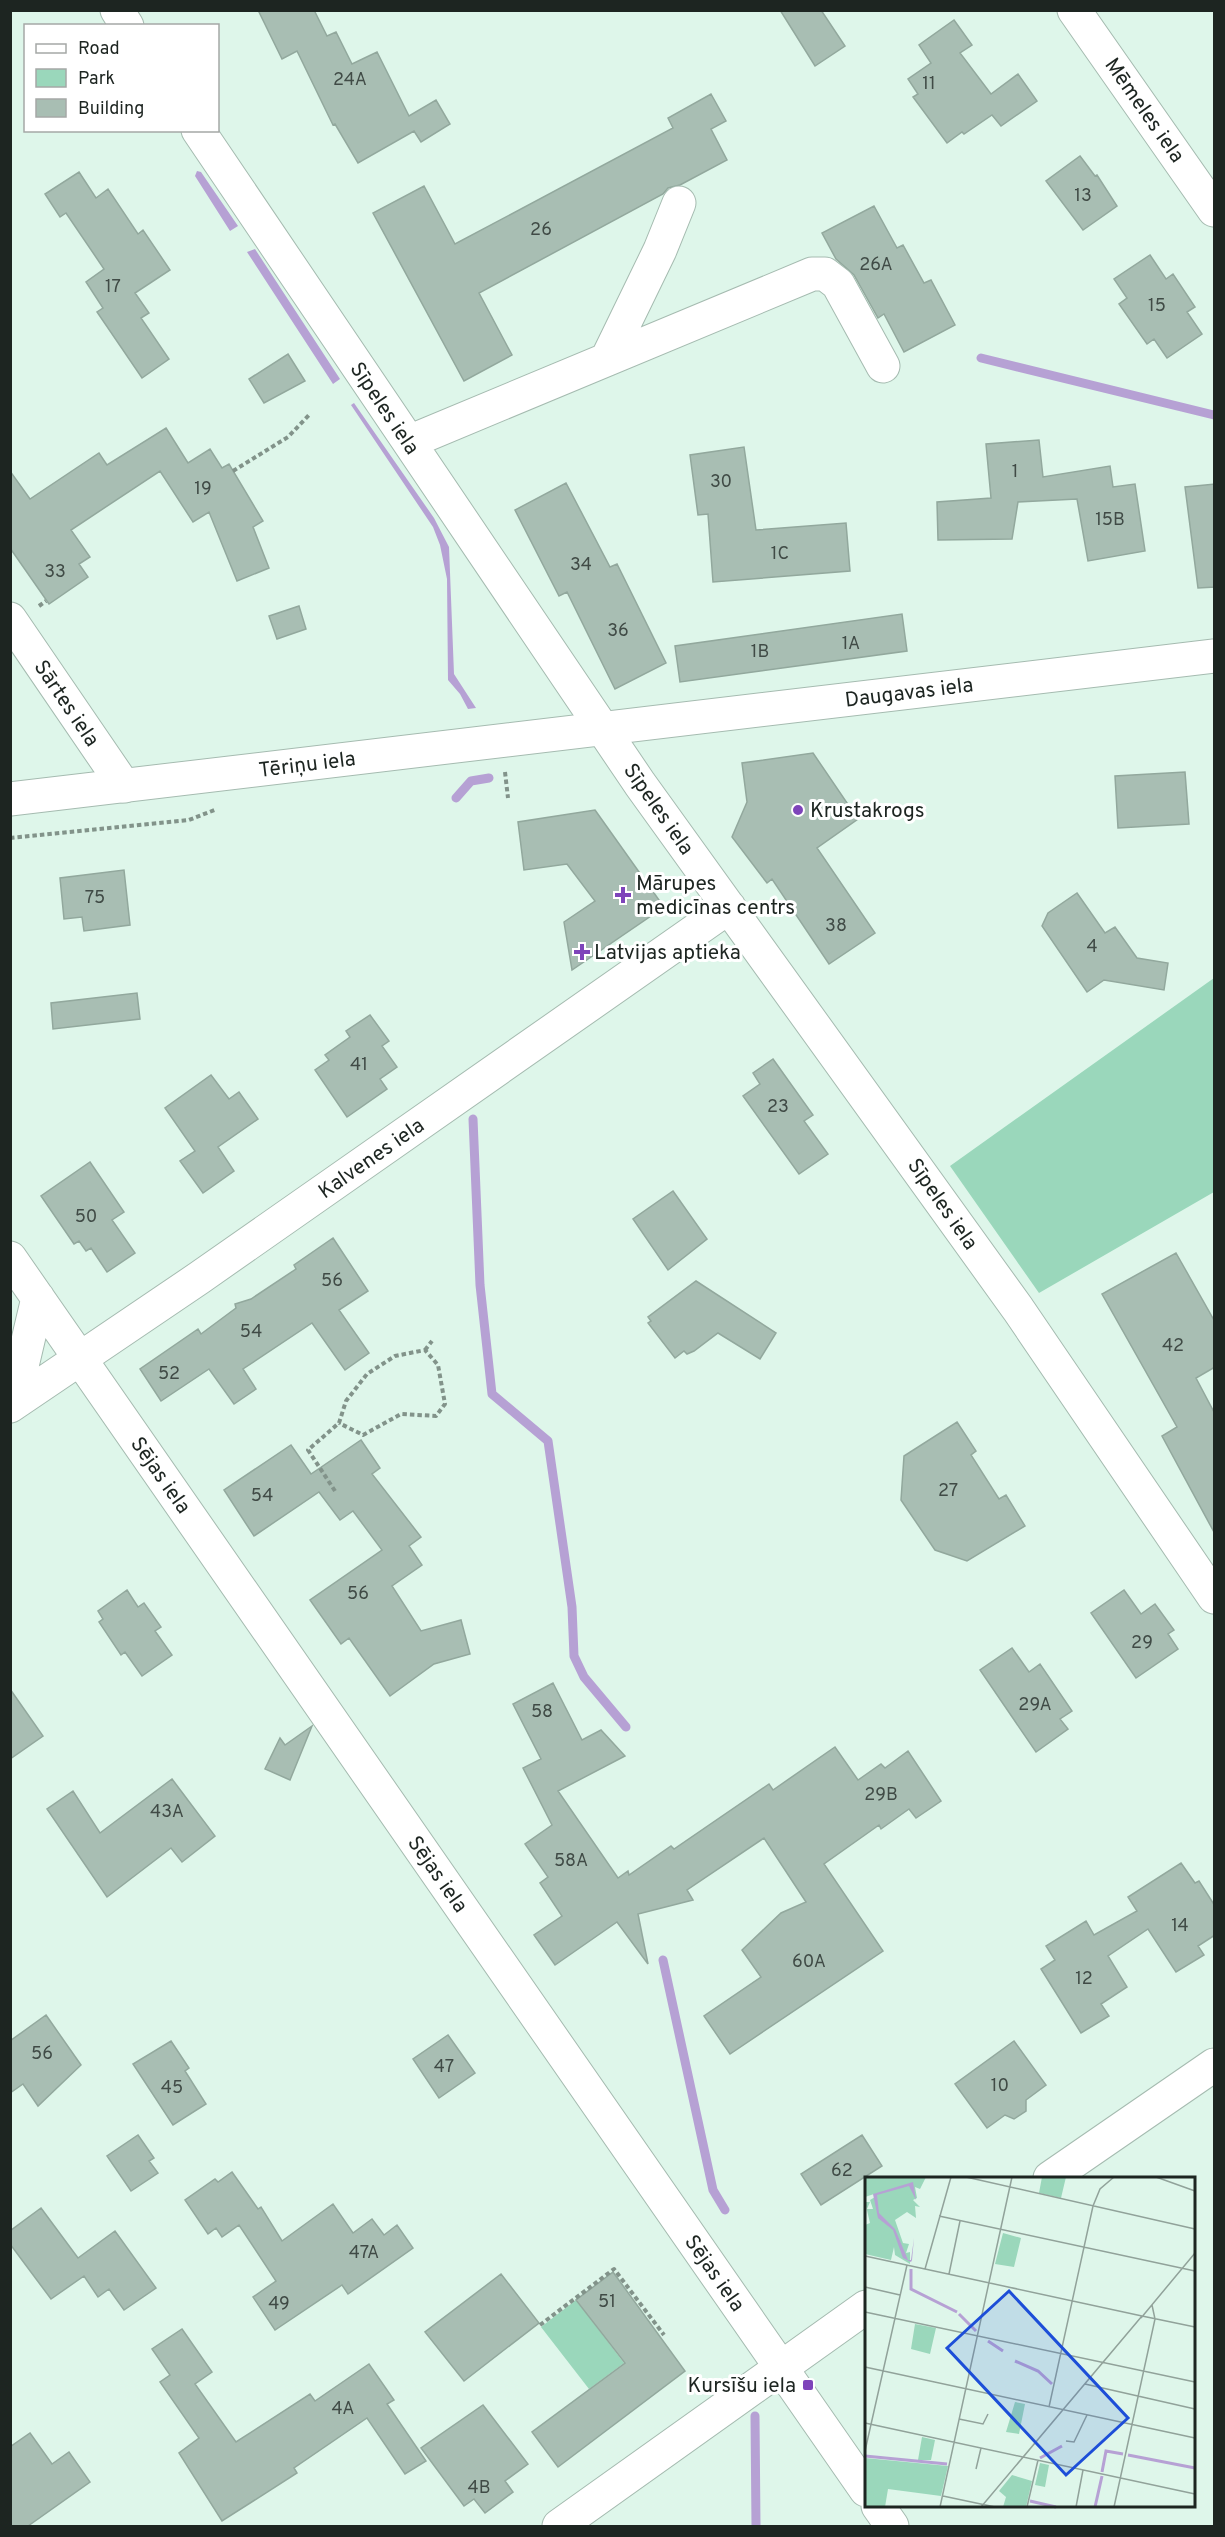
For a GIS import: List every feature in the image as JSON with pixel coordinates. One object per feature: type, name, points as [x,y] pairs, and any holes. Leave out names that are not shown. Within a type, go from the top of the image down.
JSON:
[{"type":"street","points":[[117,10],[126,24]]},
{"type":"street","name":"Mēmeles iela","points":[[1074,10],[1215,210]]},
{"type":"street","name":"Sīpeles iela","points":[[199,132],[603,729],[1018,1309],[1215,1597]]},
{"type":"street","points":[[607,359],[660,250],[679,203]]},
{"type":"street","points":[[409,442],[812,274],[825,274],[838,284],[883,366]]},
{"type":"street","name":"Sārtes iela","points":[[10,619],[124,786]]},
{"type":"street","name":"Daugavas iela","points":[[603,729],[1215,656]]},
{"type":"street","name":"Tēriņu iela","points":[[10,800],[603,729]]},
{"type":"street","name":"Kalvenes iela","points":[[12,1405],[729,908]]},
{"type":"street","name":"Sējas iela","points":[[10,1258],[865,2487]]},
{"type":"street","points":[[12,1405],[38,1298]]},
{"type":"street","points":[[1051,2177],[1215,2065]]},
{"type":"street","points":[[559,2526],[865,2308]]},
{"type":"street","points":[[879,2507],[892,2526]]},
{"type":"path","points":[[233,471],[288,437],[310,414]]},
{"type":"path","points":[[504,765],[508,798]]},
{"type":"path","points":[[335,1491],[308,1450],[339,1424],[346,1401],[367,1374],[395,1356],[424,1350],[432,1341]]},
{"type":"path","points":[[339,1424],[363,1435],[401,1414],[436,1416],[445,1404],[438,1365],[424,1350]]},
{"type":"path","points":[[540,2325],[614,2269],[664,2335]]},
{"type":"green space","points":[[1214,978],[1214,1192],[1039,1293],[950,1166]]},
{"type":"green space","points":[[576,2300],[624,2363],[589,2389],[541,2327]]},
{"type":"shaded area","points":[[197,171],[201,172],[238,226],[230,231],[195,176]]},
{"type":"shaded area","points":[[255,249],[340,379],[333,384],[247,252]]},
{"type":"shaded area","points":[[354,403],[434,518],[449,547],[454,674],[476,708],[468,709],[460,694],[448,680],[447,579],[440,545],[433,527],[351,405]]},
{"type":"building","points":[[258,10],[314,10],[327,36],[336,32],[352,64],[377,52],[409,116],[436,100],[450,124],[421,142],[414,131],[358,163],[335,124],[333,125],[297,51],[282,59]]},
{"type":"building","points":[[780,10],[821,10],[845,46],[815,66]]},
{"type":"building","points":[[954,20],[972,45],[960,53],[991,94],[1018,74],[1037,101],[1001,126],[992,115],[947,143],[913,97],[918,94],[908,79],[931,63],[919,45]]},
{"type":"building","points":[[711,94],[726,121],[711,129],[727,160],[680,185],[668,188],[663,194],[479,293],[512,355],[464,381],[373,213],[424,186],[455,244],[673,128],[668,118]]},
{"type":"building","points":[[1080,156],[1095,176],[1097,175],[1117,206],[1083,230],[1046,181]]},
{"type":"building","points":[[79,172],[96,198],[108,189],[138,234],[143,230],[170,270],[135,293],[149,313],[141,318],[169,359],[142,378],[97,312],[103,308],[86,282],[104,269],[66,213],[60,217],[45,194]]},
{"type":"building","points":[[874,206],[897,248],[903,245],[924,283],[931,280],[955,325],[904,352],[884,314],[878,318],[854,275],[836,259],[822,233]]},
{"type":"building","points":[[1150,255],[1166,279],[1173,274],[1195,307],[1187,312],[1202,334],[1167,358],[1154,339],[1147,344],[1119,304],[1127,298],[1114,279]]},
{"type":"building","points":[[288,354],[305,381],[264,403],[249,379]]},
{"type":"building","points":[[166,428],[188,463],[210,449],[222,468],[229,464],[263,521],[253,527],[269,568],[237,581],[209,512],[193,522],[160,471],[71,530],[90,557],[79,564],[88,577],[49,604],[10,548],[10,471],[30,499],[99,453],[107,465]]},
{"type":"building","points":[[1039,440],[1043,477],[1110,466],[1113,487],[1135,484],[1145,551],[1088,561],[1077,499],[1018,502],[1012,539],[938,540],[937,502],[991,498],[986,444]]},
{"type":"building","points":[[744,447],[756,530],[846,523],[850,571],[713,582],[708,514],[698,515],[690,455]]},
{"type":"building","points":[[566,483],[610,567],[617,564],[666,663],[615,689],[567,592],[559,596],[515,510]]},
{"type":"building","points":[[1215,484],[1215,587],[1198,588],[1185,487]]},
{"type":"building","points":[[299,606],[306,629],[277,639],[269,616]]},
{"type":"building","points":[[902,614],[907,651],[680,682],[675,646]]},
{"type":"building","name":"Krustakrogs","points":[[813,753],[858,819],[817,848],[875,933],[829,964],[772,879],[767,883],[732,837],[747,802],[742,763]]},
{"type":"building","points":[[1185,772],[1189,824],[1118,828],[1115,776]]},
{"type":"building","name":"Mārupes medicīnas centrs","points":[[595,810],[664,907],[572,970],[564,922],[595,901],[567,864],[524,870],[518,822]]},
{"type":"building","points":[[124,870],[130,925],[84,931],[82,917],[64,919],[60,878]]},
{"type":"building","points":[[1077,893],[1105,933],[1115,927],[1137,958],[1168,963],[1164,990],[1104,980],[1087,992],[1042,926],[1048,913]]},
{"type":"building","points":[[137,993],[140,1019],[53,1029],[51,1003]]},
{"type":"building","points":[[370,1015],[389,1041],[382,1046],[397,1067],[380,1079],[387,1089],[347,1117],[315,1070],[329,1060],[325,1055],[350,1037],[346,1031]]},
{"type":"building","points":[[773,1059],[813,1115],[804,1121],[828,1154],[799,1174],[743,1096],[760,1084],[753,1073]]},
{"type":"building","points":[[211,1075],[229,1099],[239,1092],[258,1119],[218,1147],[234,1171],[203,1193],[180,1161],[195,1151],[165,1108]]},
{"type":"building","points":[[90,1162],[124,1212],[112,1220],[135,1253],[107,1272],[91,1248],[86,1251],[79,1241],[74,1244],[41,1196]]},
{"type":"building","points":[[673,1191],[707,1239],[668,1270],[633,1219]]},
{"type":"building","points":[[333,1238],[368,1291],[339,1310],[369,1353],[345,1370],[312,1323],[243,1369],[256,1389],[234,1404],[209,1369],[161,1401],[140,1369],[198,1329],[201,1334],[236,1308],[235,1304],[251,1299],[296,1269],[294,1265]]},
{"type":"building","points":[[1176,1253],[1215,1322],[1215,1367],[1196,1378],[1215,1414],[1215,1534],[1162,1436],[1177,1427],[1102,1294]]},
{"type":"building","points":[[696,1281],[776,1333],[760,1359],[718,1333],[694,1351],[687,1354],[684,1351],[675,1358],[648,1323],[651,1321],[648,1317]]},
{"type":"building","points":[[957,1422],[976,1451],[971,1455],[999,1499],[1006,1495],[1025,1526],[967,1561],[935,1550],[901,1500],[904,1456]]},
{"type":"building","points":[[361,1440],[380,1468],[372,1474],[421,1537],[409,1546],[422,1565],[392,1586],[421,1631],[461,1620],[470,1654],[434,1664],[390,1696],[349,1638],[341,1644],[310,1600],[382,1550],[353,1511],[340,1520],[319,1492],[254,1536],[224,1490],[291,1445],[311,1474]]},
{"type":"building","points":[[127,1590],[138,1607],[144,1603],[161,1627],[155,1631],[172,1655],[142,1676],[125,1652],[121,1655],[99,1622],[103,1619],[98,1611]]},
{"type":"building","points":[[1124,1590],[1141,1614],[1155,1604],[1174,1630],[1168,1634],[1178,1649],[1136,1678],[1091,1613]]},
{"type":"building","points":[[1012,1648],[1029,1672],[1040,1664],[1072,1711],[1060,1719],[1068,1729],[1036,1752],[980,1670]]},
{"type":"building","points":[[553,1683],[582,1740],[601,1730],[625,1756],[558,1791],[618,1878],[628,1871],[629,1875],[671,1846],[674,1849],[769,1784],[773,1790],[835,1747],[858,1780],[881,1764],[885,1768],[908,1751],[941,1801],[916,1818],[909,1809],[881,1829],[879,1825],[824,1864],[883,1951],[730,2054],[704,2016],[761,1977],[742,1950],[781,1913],[806,1902],[764,1838],[687,1890],[693,1900],[638,1914],[648,1964],[617,1922],[555,1965],[534,1935],[562,1916],[540,1883],[548,1877],[525,1844],[552,1825],[523,1768],[541,1759],[513,1704]]},
{"type":"building","points":[[10,1689],[43,1736],[10,1759]]},
{"type":"building","points":[[312,1726],[290,1780],[265,1769],[280,1738],[285,1745]]},
{"type":"building","points":[[172,1779],[215,1836],[182,1862],[171,1848],[107,1897],[47,1809],[73,1791],[100,1833]]},
{"type":"building","points":[[1181,1863],[1195,1883],[1199,1881],[1215,1906],[1215,1935],[1198,1946],[1204,1955],[1176,1972],[1148,1929],[1108,1956],[1127,1987],[1101,2004],[1109,2016],[1081,2033],[1041,1969],[1055,1960],[1046,1946],[1086,1921],[1094,1935],[1137,1911],[1128,1897]]},
{"type":"building","points":[[46,2015],[81,2065],[38,2106],[23,2084],[10,2093],[10,2041]]},
{"type":"building","points":[[448,2035],[475,2073],[439,2098],[413,2059]]},
{"type":"building","points":[[171,2041],[189,2068],[185,2071],[206,2104],[173,2125],[133,2064]]},
{"type":"building","points":[[1014,2041],[1046,2085],[1026,2100],[1026,2111],[1014,2119],[1005,2115],[987,2128],[955,2084]]},
{"type":"building","points":[[138,2135],[154,2158],[149,2161],[158,2173],[131,2191],[107,2156]]},
{"type":"building","points":[[862,2135],[882,2166],[821,2205],[801,2174]]},
{"type":"building","points":[[232,2172],[258,2209],[261,2207],[282,2241],[333,2204],[353,2233],[372,2219],[384,2235],[397,2225],[413,2248],[348,2294],[342,2285],[275,2330],[253,2297],[276,2281],[239,2225],[222,2237],[216,2228],[208,2234],[185,2200],[215,2179],[218,2182]]},
{"type":"building","points":[[41,2208],[78,2258],[115,2231],[156,2288],[124,2310],[109,2289],[98,2297],[84,2276],[51,2299],[10,2244],[10,2231]]},
{"type":"building","points":[[613,2272],[685,2371],[558,2467],[532,2432],[625,2363],[576,2300]]},
{"type":"building","points":[[501,2274],[539,2323],[464,2381],[425,2332]]},
{"type":"building","points":[[182,2329],[212,2372],[195,2384],[236,2442],[310,2394],[315,2401],[369,2364],[394,2400],[387,2404],[426,2461],[405,2474],[367,2418],[294,2468],[297,2473],[222,2521],[179,2453],[199,2438],[160,2382],[170,2375],[152,2349]]},
{"type":"building","points":[[483,2405],[528,2464],[505,2481],[513,2492],[485,2513],[474,2499],[464,2506],[421,2448]]},
{"type":"building","points":[[30,2433],[52,2464],[69,2452],[90,2482],[28,2526],[10,2526],[10,2447]]},
{"type":"waterway","points":[[981,358],[1214,415]]},
{"type":"waterway","points":[[456,798],[471,781],[489,778]]},
{"type":"waterway","points":[[473,1119],[480,1285],[492,1394],[548,1441],[572,1607],[574,1656],[584,1677],[626,1727]]},
{"type":"waterway","points":[[663,1960],[713,2190],[725,2210]]},
{"type":"waterway","points":[[755,2416],[756,2526]]},
{"type":"place","name":"Krustakrogs","points":[[798,810]]},
{"type":"place","name":"Mārupes medicīnas centrs","points":[[623,895]]},
{"type":"place","name":"Latvijas aptieka","points":[[582,952]]},
{"type":"place","name":"Kursīšu iela","points":[[808,2385]]}]
